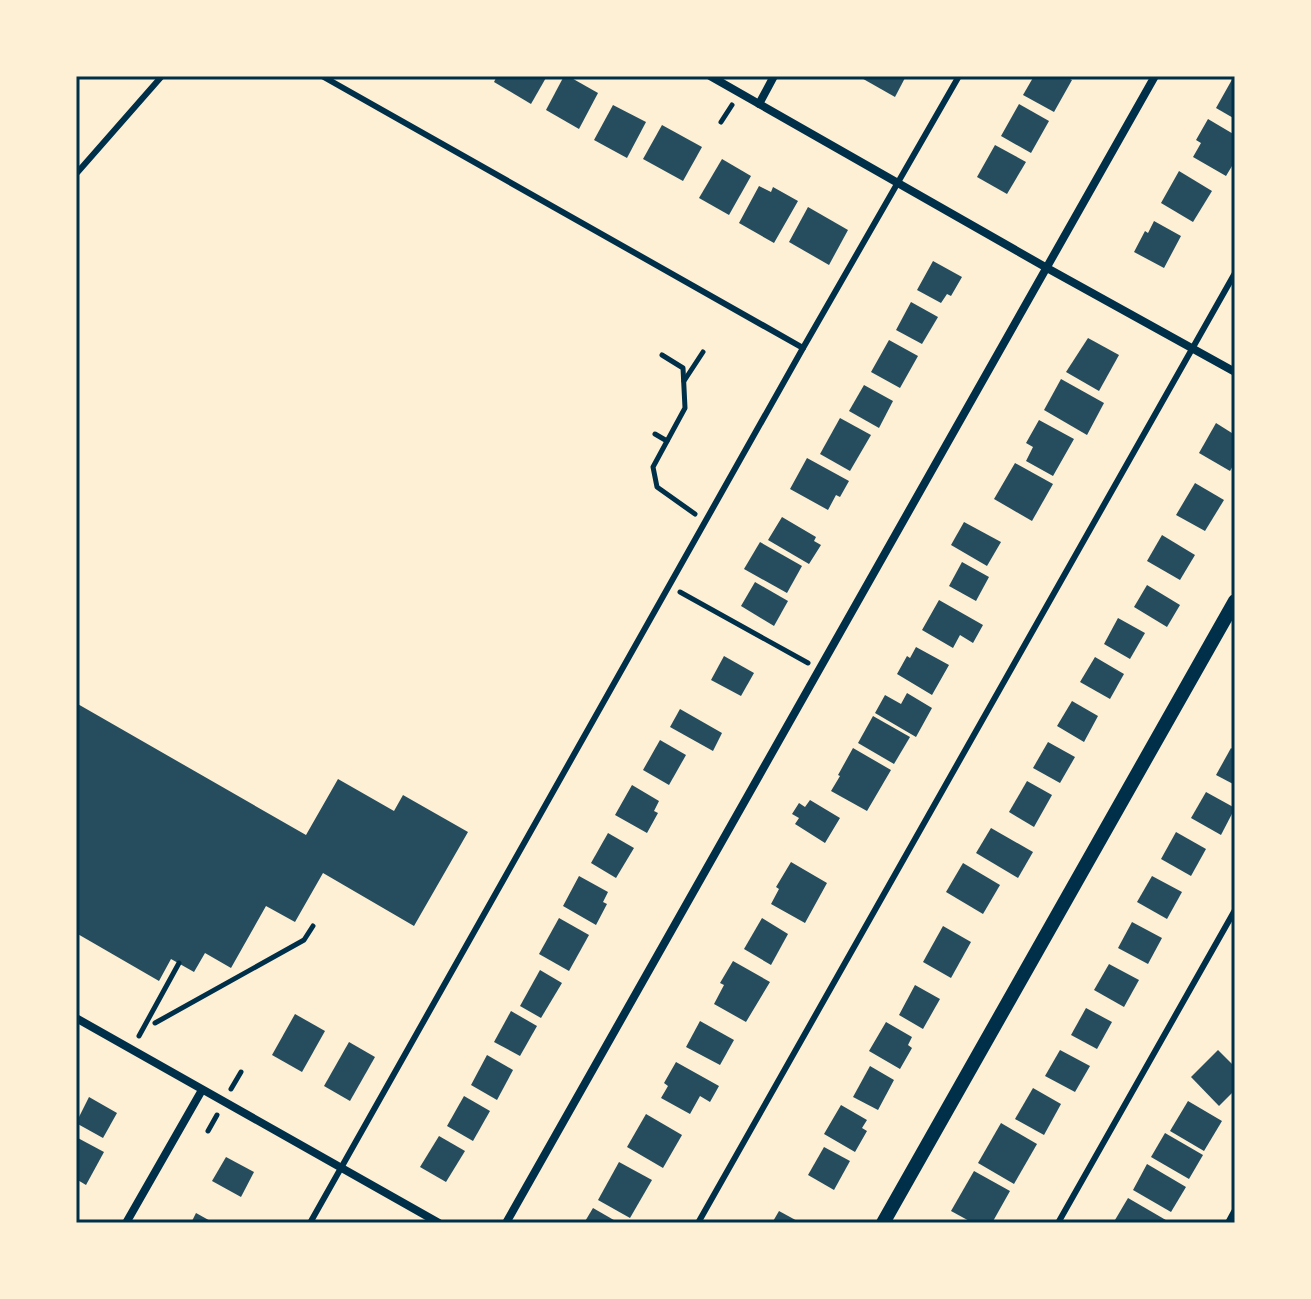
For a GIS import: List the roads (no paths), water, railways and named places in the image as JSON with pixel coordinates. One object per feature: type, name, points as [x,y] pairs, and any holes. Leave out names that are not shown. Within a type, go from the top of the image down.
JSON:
[{"type":"street","points":[[710,76],[1235,372]]},
{"type":"street","points":[[759,104],[774,76]]},
{"type":"street","points":[[506,1223],[1155,76]]},
{"type":"street","points":[[883,1223],[1235,601]]},
{"type":"street","points":[[76,1018],[439,1223]]},
{"type":"street","points":[[126,1223],[202,1090]]},
{"type":"street","points":[[1229,1223],[1235,1212]]},
{"type":"lane","points":[[76,174],[162,76]]},
{"type":"lane","points":[[322,76],[803,348]]},
{"type":"lane","points":[[310,1223],[959,76]]},
{"type":"lane","points":[[698,1223],[1235,273]]},
{"type":"lane","points":[[1058,1223],[1234,913]]}]
